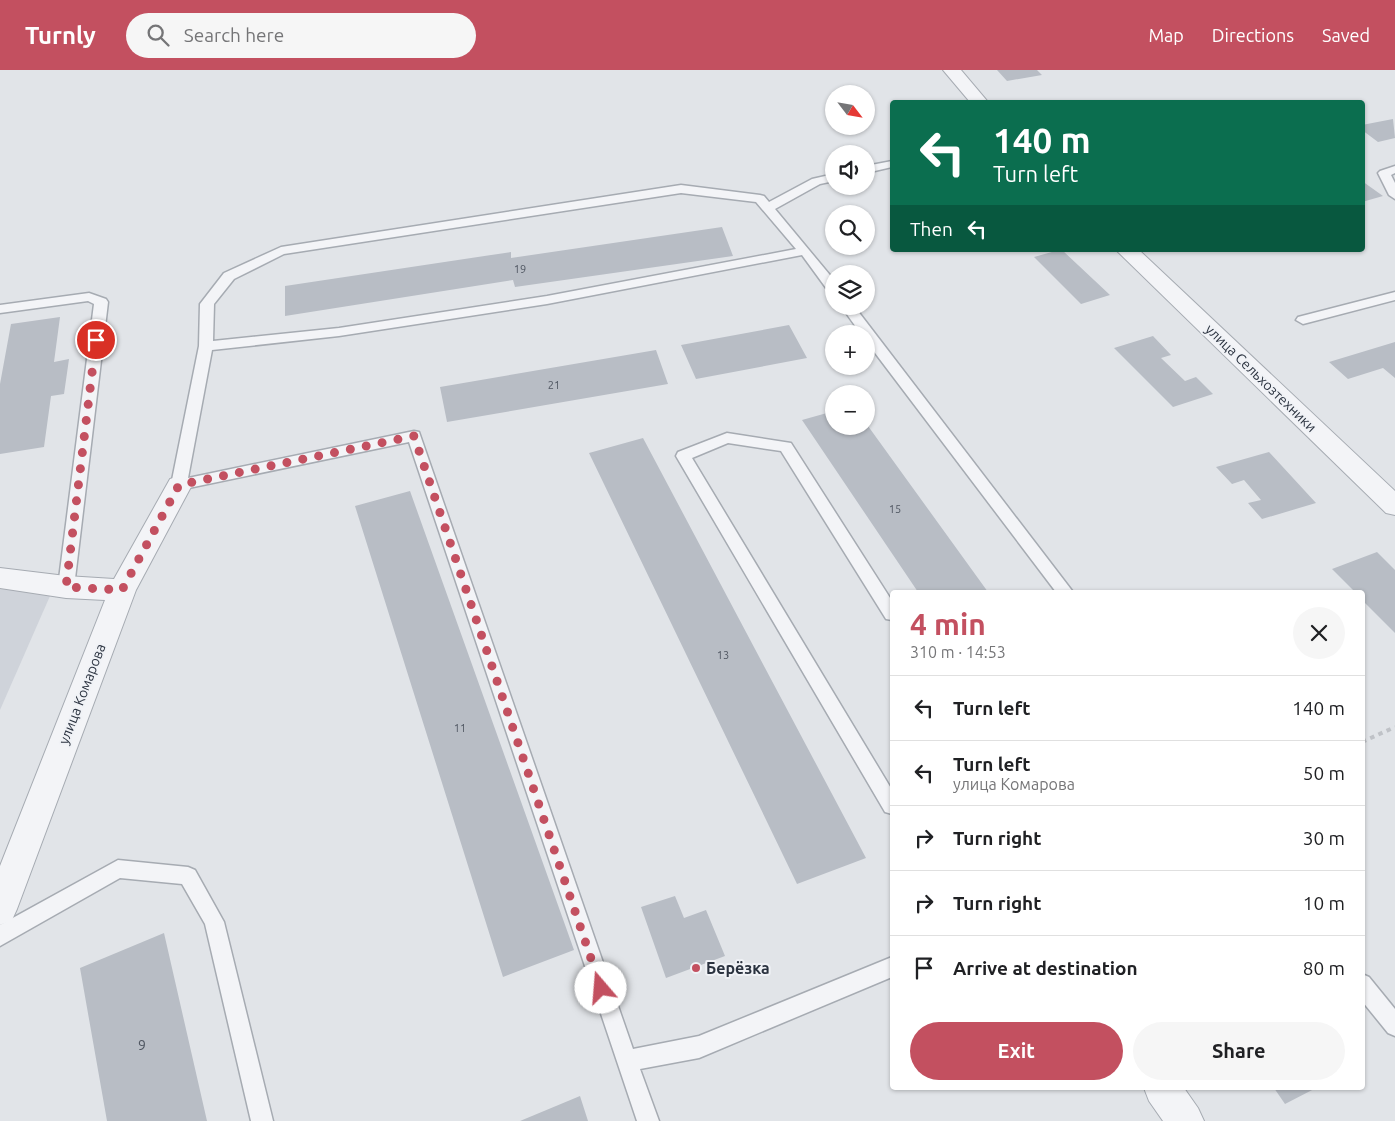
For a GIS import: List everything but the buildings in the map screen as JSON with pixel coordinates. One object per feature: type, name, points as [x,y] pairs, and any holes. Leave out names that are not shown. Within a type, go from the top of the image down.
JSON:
[{"type":"street","points":[[952,70],[977,100]]},
{"type":"street","name":"улица Сельхозтехники","points":[[1129,252],[1395,506]]},
{"type":"street","name":"улица Комарова","points":[[0,909],[122,590],[179,485]]},
{"type":"street","points":[[0,578],[66,587],[122,590]]},
{"type":"street","points":[[1163,1090],[1185,1121]]},
{"type":"lane","points":[[875,168],[890,164]]},
{"type":"lane","points":[[1395,169],[1384,173],[1395,195]]},
{"type":"lane","points":[[768,208],[816,181],[825,179]]},
{"type":"lane","points":[[648,1121],[414,436],[179,485],[206,346],[207,304],[229,276],[280,251],[681,189],[760,199],[825,277]]},
{"type":"lane","points":[[206,346],[339,332],[547,300],[805,251]]},
{"type":"lane","points":[[1303,320],[1395,296]]},
{"type":"lane","points":[[0,309],[90,297],[101,302],[66,587]]},
{"type":"lane","points":[[854,315],[1063,590]]},
{"type":"lane","points":[[890,611],[786,447],[727,438],[683,456],[890,803]]},
{"type":"lane","points":[[0,936],[118,869],[188,876],[214,922],[262,1121]]},
{"type":"lane","points":[[626,1061],[699,1047],[890,968]]},
{"type":"lane","points":[[1365,988],[1395,1026]]},
{"type":"path","points":[[1365,741],[1395,727]]},
{"type":"shaded area","points":[[0,577],[57,580],[0,710]]},
{"type":"place","name":"Берёзка","points":[[696,968]]},
{"type":"route","points":[[96,340],[66,587],[122,590],[179,485],[414,436],[601,988]]}]
